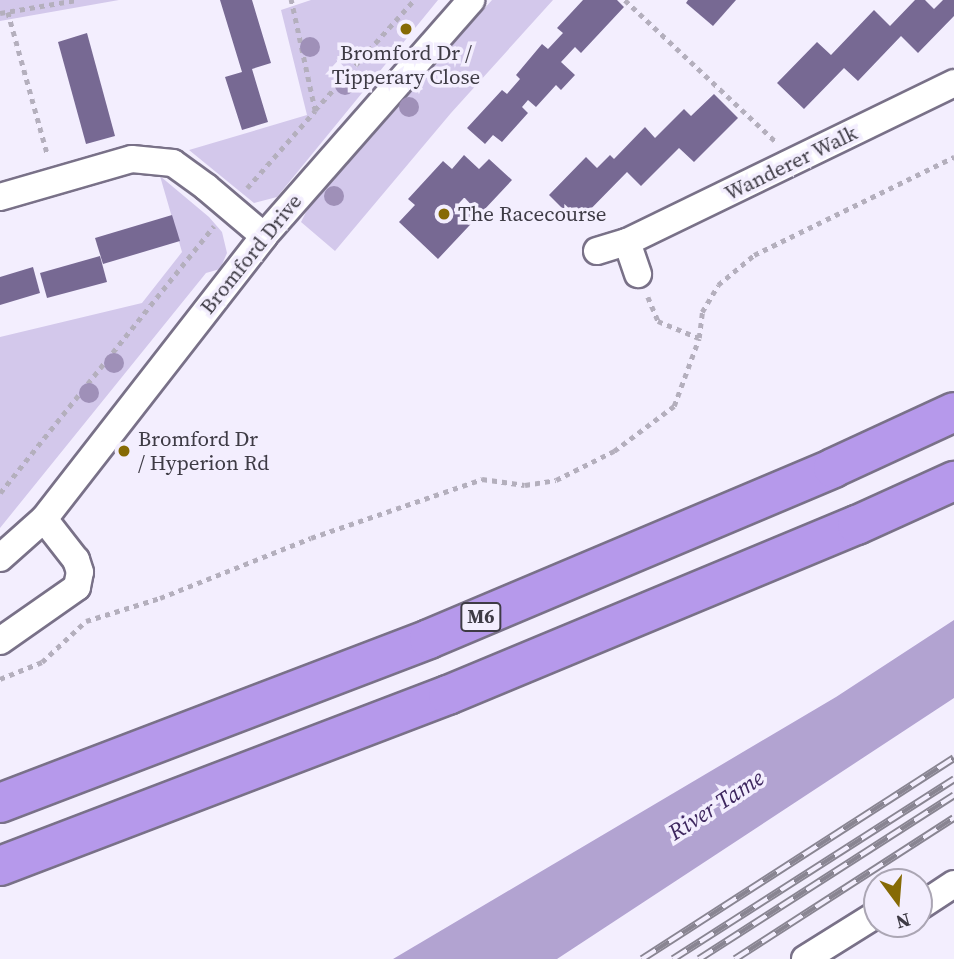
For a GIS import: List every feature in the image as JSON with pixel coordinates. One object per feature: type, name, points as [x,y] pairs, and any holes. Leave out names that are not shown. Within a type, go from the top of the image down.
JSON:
[{"type":"highway","name":"M6","points":[[0,803],[429,639],[833,468],[954,412]]},
{"type":"highway","points":[[0,866],[448,695],[857,525],[954,481]]},
{"type":"street","name":"Bromford Drive","points":[[0,558],[44,519],[264,236],[471,0]]},
{"type":"street","name":"Wanderer Walk","points":[[597,251],[627,242],[954,83]]},
{"type":"street","points":[[0,197],[132,159],[173,163],[230,206],[264,236]]},
{"type":"street","points":[[627,242],[638,274]]},
{"type":"street","points":[[0,640],[77,587],[80,572],[76,560],[44,519]]},
{"type":"street","points":[[933,897],[954,884]]},
{"type":"street","points":[[805,959],[863,923]]},
{"type":"path","points":[[0,13],[77,0]]},
{"type":"path","points":[[291,0],[315,111]]},
{"type":"path","points":[[0,493],[230,206],[414,0]]},
{"type":"path","points":[[625,0],[795,160]]},
{"type":"path","points":[[8,12],[55,181]]},
{"type":"path","points":[[0,679],[42,662],[86,621],[160,598],[311,538],[482,479],[525,485],[556,480],[614,451],[674,406],[699,338],[702,312],[718,285],[754,255],[954,158]]},
{"type":"path","points":[[638,274],[658,321],[699,338]]},
{"type":"shaded area","points":[[0,0],[119,0],[0,21]]},
{"type":"shaded area","points":[[311,0],[438,0],[277,197],[254,203],[189,150],[307,115],[281,10]]},
{"type":"shaded area","points":[[492,0],[553,0],[451,113],[335,251],[301,222],[307,210]]},
{"type":"shaded area","points":[[160,176],[209,217],[222,232],[227,253],[220,269],[206,273],[0,528],[0,337],[142,303],[182,252]]},
{"type":"water","name":"River Tame","points":[[954,620],[954,698],[557,959],[393,959],[836,697]]},
{"type":"building","points":[[220,0],[252,0],[271,63],[252,69],[268,122],[242,130],[225,77],[242,72]]},
{"type":"building","points":[[583,0],[617,0],[624,7],[581,53],[575,47],[561,62],[575,75],[561,90],[556,85],[536,107],[528,100],[522,107],[528,113],[502,142],[493,135],[485,144],[467,128],[502,90],[507,94],[520,79],[516,75],[542,44],[548,49],[563,33],[557,28]]},
{"type":"building","points":[[688,0],[736,0],[713,26],[686,3]]},
{"type":"building","points":[[915,0],[925,0],[934,9],[943,0],[954,0],[954,16],[918,53],[901,36],[858,81],[844,68],[804,109],[777,83],[817,42],[831,55],[874,10],[890,26]]},
{"type":"building","points":[[87,33],[115,136],[86,144],[58,42]]},
{"type":"building","points":[[714,94],[738,118],[694,162],[679,148],[641,186],[627,172],[577,223],[549,195],[586,157],[597,168],[610,155],[614,159],[645,127],[655,138],[684,109],[691,116]]},
{"type":"building","name":"The Racecourse","points":[[464,155],[479,169],[489,159],[512,180],[438,259],[399,222],[415,205],[408,199],[443,161],[452,169]]},
{"type":"building","points":[[172,215],[180,241],[103,264],[95,238]]},
{"type":"building","points":[[100,256],[107,282],[47,298],[40,273]]},
{"type":"building","points":[[33,267],[40,293],[0,305],[0,277]]},
{"type":"railway","points":[[642,959],[954,758]]},
{"type":"railway","points":[[673,959],[954,779]]},
{"type":"railway","points":[[699,959],[954,795]]},
{"type":"railway","points":[[735,959],[954,818]]},
{"type":"place","name":"Bromford Dr / Tipperary Close","points":[[406,29]]},
{"type":"place","name":"The Racecourse","points":[[444,214]]},
{"type":"place","name":"Bromford Dr / Hyperion Rd","points":[[124,451]]}]
